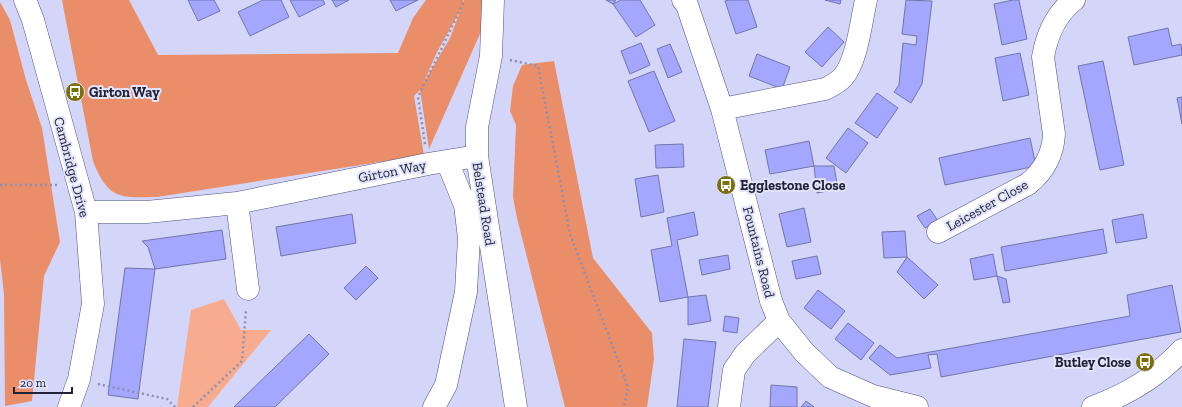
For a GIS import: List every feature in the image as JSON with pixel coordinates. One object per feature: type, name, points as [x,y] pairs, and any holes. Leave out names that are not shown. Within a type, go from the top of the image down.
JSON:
[{"type":"street","name":"Cambridge Drive","points":[[25,0],[33,20],[86,212],[93,304],[79,379],[69,407]]},
{"type":"street","name":"Belstead Road","points":[[493,0],[491,56],[477,127],[477,156],[516,407]]},
{"type":"street","name":"Fountains Road","points":[[683,0],[687,5],[722,109],[771,302],[779,321],[804,352],[830,377],[872,396],[917,407]]},
{"type":"street","points":[[722,109],[825,89],[834,85],[842,78],[852,62],[866,0]]},
{"type":"street","name":"Leicester Close","points":[[938,232],[1028,184],[1036,177],[1048,161],[1054,134],[1044,57],[1045,45],[1054,22],[1074,0]]},
{"type":"street","name":"Girton Way","points":[[86,212],[147,212],[237,203],[438,162],[477,156]]},
{"type":"street","points":[[434,407],[446,385],[466,292],[470,238],[465,205],[438,162]]},
{"type":"street","points":[[237,203],[248,289]]},
{"type":"street","points":[[729,407],[734,370],[745,354],[779,321]]},
{"type":"street","points":[[1092,407],[1123,402],[1182,350]]},
{"type":"path","points":[[438,162],[418,97],[463,4],[463,0]]},
{"type":"path","points":[[491,56],[538,66],[570,234],[628,387],[624,407]]},
{"type":"path","points":[[0,185],[78,186]]},
{"type":"path","points":[[193,407],[242,361],[248,289]]},
{"type":"path","points":[[79,379],[167,399],[174,407]]},
{"type":"shaded area","points":[[62,0],[129,0],[158,55],[398,53],[413,18],[426,0],[463,0],[464,2],[464,0],[495,0],[429,149],[420,90],[414,96],[424,155],[157,197],[133,197],[116,194],[104,183],[93,161]],"holes":[[[461,9],[450,38],[423,84],[437,52]]]},
{"type":"shaded area","points":[[0,2],[10,20],[26,80],[42,128],[60,242],[44,276],[32,401],[5,406],[4,294],[0,259]]},
{"type":"shaded area","points":[[554,61],[593,258],[652,333],[654,359],[647,407],[565,407],[513,197],[516,125],[510,111],[513,86],[522,65]]},
{"type":"shaded area","points":[[224,299],[241,330],[271,330],[208,407],[177,407],[191,310]]},
{"type":"building","points":[[188,0],[214,0],[220,11],[198,21]]},
{"type":"building","points":[[263,0],[281,0],[289,17],[250,36],[238,12]]},
{"type":"building","points":[[290,0],[323,0],[325,4],[299,17]]},
{"type":"building","points":[[332,0],[349,0],[336,7]]},
{"type":"building","points":[[390,0],[418,0],[396,11]]},
{"type":"building","points":[[606,0],[616,0],[613,4]]},
{"type":"building","points":[[621,0],[640,0],[655,25],[636,37],[613,4]]},
{"type":"building","points":[[748,0],[757,27],[736,34],[725,1]]},
{"type":"building","points":[[825,0],[841,0],[840,4]]},
{"type":"building","points":[[906,0],[932,1],[922,84],[911,103],[894,92],[899,85],[903,43],[916,45],[917,36],[902,34]]},
{"type":"building","points":[[1019,0],[1027,39],[1002,45],[994,4]]},
{"type":"building","points":[[828,27],[844,42],[822,67],[805,52]]},
{"type":"building","points":[[1168,28],[1172,46],[1181,44],[1182,55],[1134,65],[1128,37]]},
{"type":"building","points":[[641,43],[650,65],[630,74],[621,51]]},
{"type":"building","points":[[670,44],[682,72],[668,78],[657,49]]},
{"type":"building","points":[[1020,53],[1029,95],[1003,101],[995,58]]},
{"type":"building","points":[[757,54],[790,67],[782,89],[749,76]]},
{"type":"building","points":[[1103,61],[1124,165],[1100,170],[1078,66]]},
{"type":"building","points":[[654,71],[675,121],[649,132],[628,81]]},
{"type":"building","points":[[877,93],[898,108],[877,138],[855,123]]},
{"type":"building","points":[[1182,97],[1182,124],[1177,98]]},
{"type":"building","points":[[848,128],[868,143],[846,173],[826,158]]},
{"type":"building","points":[[1030,138],[1036,166],[945,185],[939,158]]},
{"type":"building","points":[[809,141],[814,166],[770,174],[765,150]]},
{"type":"building","points":[[683,144],[684,167],[656,168],[655,145]]},
{"type":"building","points":[[814,166],[834,166],[838,189],[817,193]]},
{"type":"building","points":[[658,175],[664,212],[641,217],[635,179]]},
{"type":"building","points":[[804,208],[811,242],[787,247],[779,214]]},
{"type":"building","points":[[930,209],[938,221],[925,228],[917,216]]},
{"type":"building","points":[[694,212],[698,235],[677,240],[688,297],[660,302],[651,250],[672,246],[667,218]]},
{"type":"building","points":[[352,214],[356,243],[281,256],[276,227]]},
{"type":"building","points":[[1143,214],[1147,238],[1116,243],[1112,220]]},
{"type":"building","points":[[1103,229],[1107,253],[1005,271],[1001,247]]},
{"type":"building","points":[[222,230],[226,259],[155,269],[148,247],[142,241]]},
{"type":"building","points":[[905,231],[907,257],[884,258],[882,232]]},
{"type":"building","points":[[993,254],[997,276],[974,280],[970,259]]},
{"type":"building","points":[[728,255],[730,269],[702,275],[699,260]]},
{"type":"building","points":[[817,256],[821,274],[796,279],[792,261]]},
{"type":"building","points":[[907,257],[938,285],[924,299],[897,272]]},
{"type":"building","points":[[366,266],[378,278],[356,300],[344,288]]},
{"type":"building","points":[[125,268],[155,269],[138,399],[108,395]]},
{"type":"building","points":[[997,276],[1006,279],[1010,302],[1003,303]]},
{"type":"building","points":[[1172,285],[1181,332],[941,377],[937,354],[928,355],[931,368],[890,375],[869,358],[880,345],[897,358],[1130,316],[1127,295]]},
{"type":"building","points":[[818,290],[845,311],[831,329],[804,308]]},
{"type":"building","points":[[706,295],[711,321],[688,325],[688,297]]},
{"type":"building","points":[[725,316],[739,318],[737,333],[723,331]]},
{"type":"building","points":[[848,323],[874,343],[861,360],[835,339]]},
{"type":"building","points":[[309,334],[329,354],[275,407],[234,407]]},
{"type":"building","points":[[684,339],[716,342],[708,407],[677,407]]},
{"type":"building","points":[[771,385],[797,387],[797,407],[770,407]]},
{"type":"building","points":[[806,401],[814,407],[801,407]]},
{"type":"place","name":"Girton Way","points":[[75,92]]},
{"type":"place","name":"Egglestone Close","points":[[726,185]]},
{"type":"place","name":"Butley Close","points":[[1145,362]]}]
